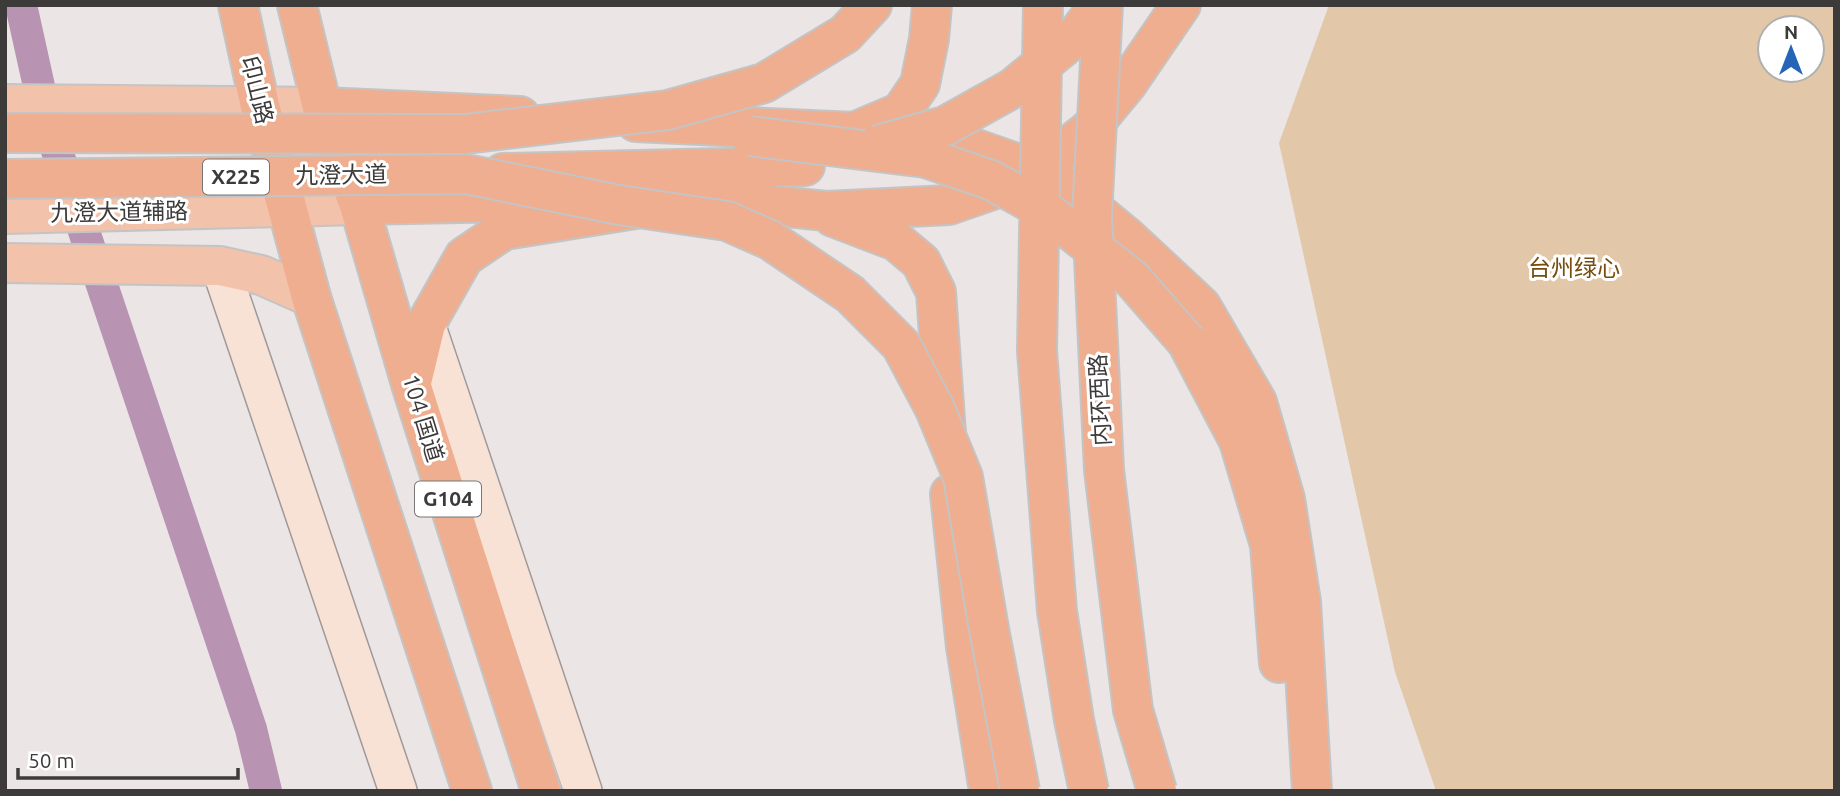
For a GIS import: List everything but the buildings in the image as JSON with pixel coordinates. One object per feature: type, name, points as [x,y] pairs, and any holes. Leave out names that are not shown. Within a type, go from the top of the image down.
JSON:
[{"type":"highway","name":"印山路","points":[[238,5],[260,106],[311,297]]},
{"type":"highway","name":"G104","points":[[297,5],[321,107],[359,205]]},
{"type":"highway","points":[[465,134],[668,110],[764,83],[845,34],[872,5]]},
{"type":"highway","points":[[854,132],[901,112],[920,84],[929,39],[932,5]]},
{"type":"highway","points":[[1043,5],[1037,351],[1057,611],[1074,720],[1089,791]]},
{"type":"highway","points":[[466,174],[805,166],[945,126],[1013,88],[1075,37],[1101,5]]},
{"type":"highway","name":"内环西路","points":[[1101,5],[1092,216],[1104,470],[1133,710],[1157,791]]},
{"type":"highway","points":[[359,205],[700,198],[815,211],[949,205],[1030,177],[1039,171],[1096,121],[1127,84],[1181,5]]},
{"type":"highway","points":[[321,107],[854,132],[962,144],[1039,171],[1071,191],[1129,239],[1201,306],[1257,402],[1285,499],[1301,602],[1312,791]]},
{"type":"highway","name":"九澄大道","points":[[5,133],[465,134]]},
{"type":"highway","points":[[465,134],[750,136],[926,158],[991,180],[1046,211],[1132,279],[1187,342],[1240,441],[1270,545],[1290,791]]},
{"type":"highway","points":[[466,174],[619,205],[727,221],[769,240],[850,294],[901,345],[935,409],[963,477],[1020,791]]},
{"type":"highway","name":"九澄大道","points":[[5,179],[466,174]]},
{"type":"highway","points":[[411,384],[426,324],[464,257],[504,230],[700,198]]},
{"type":"highway","name":"104 国道","points":[[359,205],[411,384],[541,791]]},
{"type":"highway","points":[[815,211],[896,241],[921,262],[936,292],[952,516],[967,647],[989,791]]},
{"type":"highway","name":"G104","points":[[311,297],[472,791]]},
{"type":"main road","points":[[5,104],[321,107]]},
{"type":"main road","name":"九澄大道辅路","points":[[5,214],[359,205]]},
{"type":"main road","points":[[23,263],[220,266],[261,275],[311,297]]},
{"type":"main road","points":[[220,266],[398,791]]},
{"type":"main road","points":[[426,324],[583,791]]},
{"type":"green space","name":"台州绿心","points":[[1329,5],[1835,5],[1835,791],[1436,791],[1395,672],[1279,143]]},
{"type":"waterway","points":[[21,5],[46,118],[251,729],[266,791]]}]
